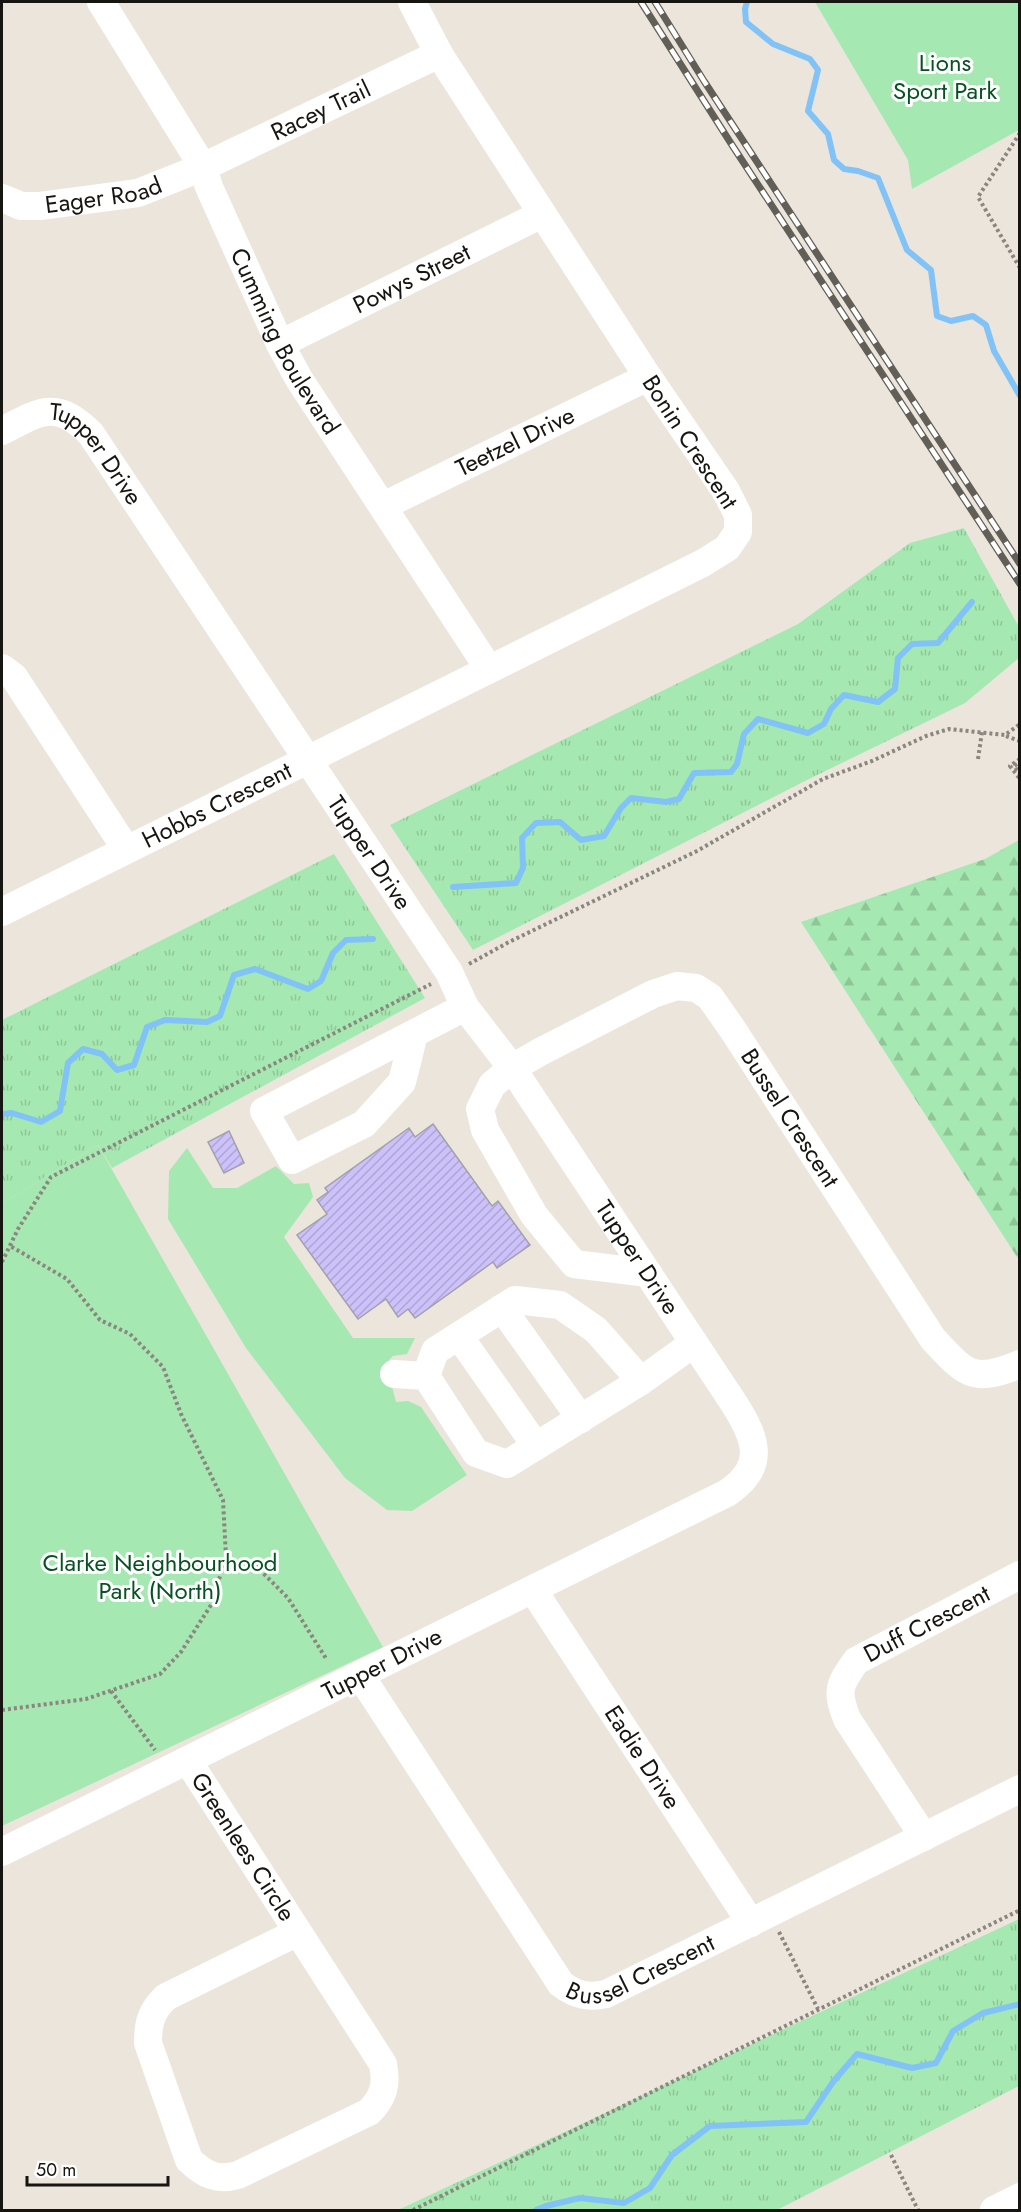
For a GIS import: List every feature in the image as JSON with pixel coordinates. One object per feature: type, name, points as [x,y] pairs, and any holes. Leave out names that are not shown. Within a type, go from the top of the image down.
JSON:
[{"type":"street","name":"Bonin Crescent","points":[[308,760],[703,563],[727,548],[738,532],[738,515],[726,491],[648,377],[439,54],[412,2]]},
{"type":"street","name":"Cumming Boulevard","points":[[105,3],[203,167],[209,187],[298,379],[489,669]]},
{"type":"street","name":"Racey Trail","points":[[203,167],[439,54]]},
{"type":"street","name":"Eager Road","points":[[2,198],[21,206],[40,207],[138,193],[203,167]]},
{"type":"street","name":"Powys Street","points":[[280,344],[542,214]]},
{"type":"street","name":"Teetzel Drive","points":[[383,506],[648,377]]},
{"type":"street","name":"Tupper Drive","points":[[2,431],[39,412],[60,412],[77,420],[91,434],[448,972],[465,1006],[512,1068],[748,1425],[754,1442],[754,1459],[749,1473],[741,1484],[727,1493],[2,1852]]},
{"type":"street","name":"Hobbs Crescent","points":[[2,668],[14,677],[126,849]]},
{"type":"street","name":"Hobbs Crescent","points":[[2,912],[308,760]]},
{"type":"street","name":"Bussel Crescent","points":[[648,1273],[574,1264],[534,1215],[485,1130],[480,1109],[492,1084],[512,1068],[653,994],[677,986],[696,988],[711,997],[734,1030],[933,1339],[968,1372],[994,1375],[1020,1364]]},
{"type":"street","points":[[414,1034],[402,1082],[364,1124],[292,1160],[264,1111],[465,1006]]},
{"type":"street","points":[[426,1376],[435,1352],[515,1300],[560,1305],[596,1330],[641,1381]]},
{"type":"street","points":[[502,1308],[581,1419]]},
{"type":"street","points":[[459,1336],[536,1446]]},
{"type":"street","points":[[426,1376],[476,1453],[507,1464],[641,1381],[694,1343]]},
{"type":"street","points":[[394,1374],[426,1376]]},
{"type":"street","name":"Duff Crescent","points":[[924,1837],[847,1719],[839,1699],[844,1679],[856,1661],[1020,1575]]},
{"type":"street","name":"Eadie Drive","points":[[532,1590],[751,1923]]},
{"type":"street","name":"Bussel Crescent","points":[[360,1675],[561,1984],[573,1993],[592,1997],[606,1994],[1020,1789]]},
{"type":"street","name":"Greenlees Circle","points":[[179,1765],[298,1932],[383,2064],[386,2081],[379,2103],[369,2112],[238,2175],[214,2178],[200,2171],[189,2160],[148,2043],[151,2015],[166,1997],[298,1932]]},
{"type":"street","points":[[994,2211],[1020,2198]]},
{"type":"path","points":[[1020,133],[978,197],[1020,268]]},
{"type":"path","points":[[1005,735],[1020,724]]},
{"type":"path","points":[[2,1262],[51,1177],[425,988],[448,972],[697,851],[823,779],[872,761],[926,736],[949,729],[1005,735],[1020,741]]},
{"type":"path","points":[[978,759],[982,732]]},
{"type":"path","points":[[1020,761],[1014,766],[1020,774]]},
{"type":"path","points":[[1020,761],[1010,766],[1020,779]]},
{"type":"path","points":[[2,1710],[86,1699],[160,1674],[181,1652],[211,1605],[226,1557],[223,1500],[182,1414],[163,1367],[130,1334],[100,1320],[67,1279],[10,1246]]},
{"type":"path","points":[[226,1557],[257,1568],[288,1598],[327,1660]]},
{"type":"path","points":[[111,1691],[179,1765]]},
{"type":"path","points":[[413,2211],[1020,1910]]},
{"type":"path","points":[[779,1931],[818,2009]]},
{"type":"path","points":[[891,2155],[918,2211]]},
{"type":"green space","name":"Lions Sport Park","points":[[815,2],[1019,2],[1019,130],[912,189],[908,160]]},
{"type":"green space","points":[[964,528],[1019,627],[1019,658],[965,703],[809,779],[473,950],[390,825],[798,624],[910,543]]},
{"type":"green space","points":[[1019,840],[1020,1260],[801,922],[985,859]]},
{"type":"green space","points":[[334,854],[425,998],[112,1168],[98,1145],[2,1203],[2,1020]]},
{"type":"green space","name":"Clarke Neighbourhood Park (North)","points":[[98,1145],[383,1647],[2,1826],[2,1203]]},
{"type":"green space","points":[[187,1148],[213,1188],[237,1188],[276,1166],[294,1184],[309,1183],[313,1197],[284,1237],[353,1338],[415,1338],[407,1354],[393,1356],[386,1363],[396,1402],[408,1401],[421,1407],[467,1475],[412,1511],[387,1510],[345,1478],[246,1348],[168,1219],[169,1171]]},
{"type":"green space","points":[[1019,1919],[1019,2086],[777,2210],[398,2210]]},
{"type":"building","points":[[433,1124],[492,1206],[498,1201],[530,1245],[497,1268],[493,1262],[415,1318],[408,1309],[398,1317],[386,1299],[358,1319],[297,1235],[327,1214],[317,1200],[328,1192],[325,1188],[409,1128],[415,1137]]},
{"type":"building","points":[[229,1131],[244,1163],[224,1173],[208,1142]]},
{"type":"waterway","points":[[747,2],[746,22],[773,44],[810,59],[818,70],[808,111],[828,134],[834,160],[844,169],[878,178],[907,250],[931,270],[937,316],[951,321],[973,316],[986,325],[994,351],[1020,396]]},
{"type":"waterway","points":[[453,887],[516,883],[523,868],[522,838],[536,823],[560,822],[581,840],[604,836],[621,808],[631,798],[666,802],[679,799],[694,773],[731,772],[737,764],[744,734],[758,719],[808,733],[824,724],[831,709],[844,695],[878,702],[895,689],[898,658],[912,644],[938,643],[972,602]]},
{"type":"waterway","points":[[2,1114],[12,1113],[41,1122],[60,1111],[68,1063],[83,1049],[102,1054],[117,1070],[134,1065],[147,1027],[165,1020],[207,1022],[220,1016],[234,975],[255,969],[308,989],[321,981],[333,953],[346,940],[373,939]]},
{"type":"waterway","points":[[536,2210],[580,2198],[624,2203],[650,2188],[672,2155],[710,2126],[806,2122],[833,2082],[857,2054],[912,2068],[936,2063],[953,2031],[983,2013],[1020,2004]]},
{"type":"railway","points":[[641,2],[1020,584]]},
{"type":"railway","points":[[655,2],[704,81],[1020,564]]}]
